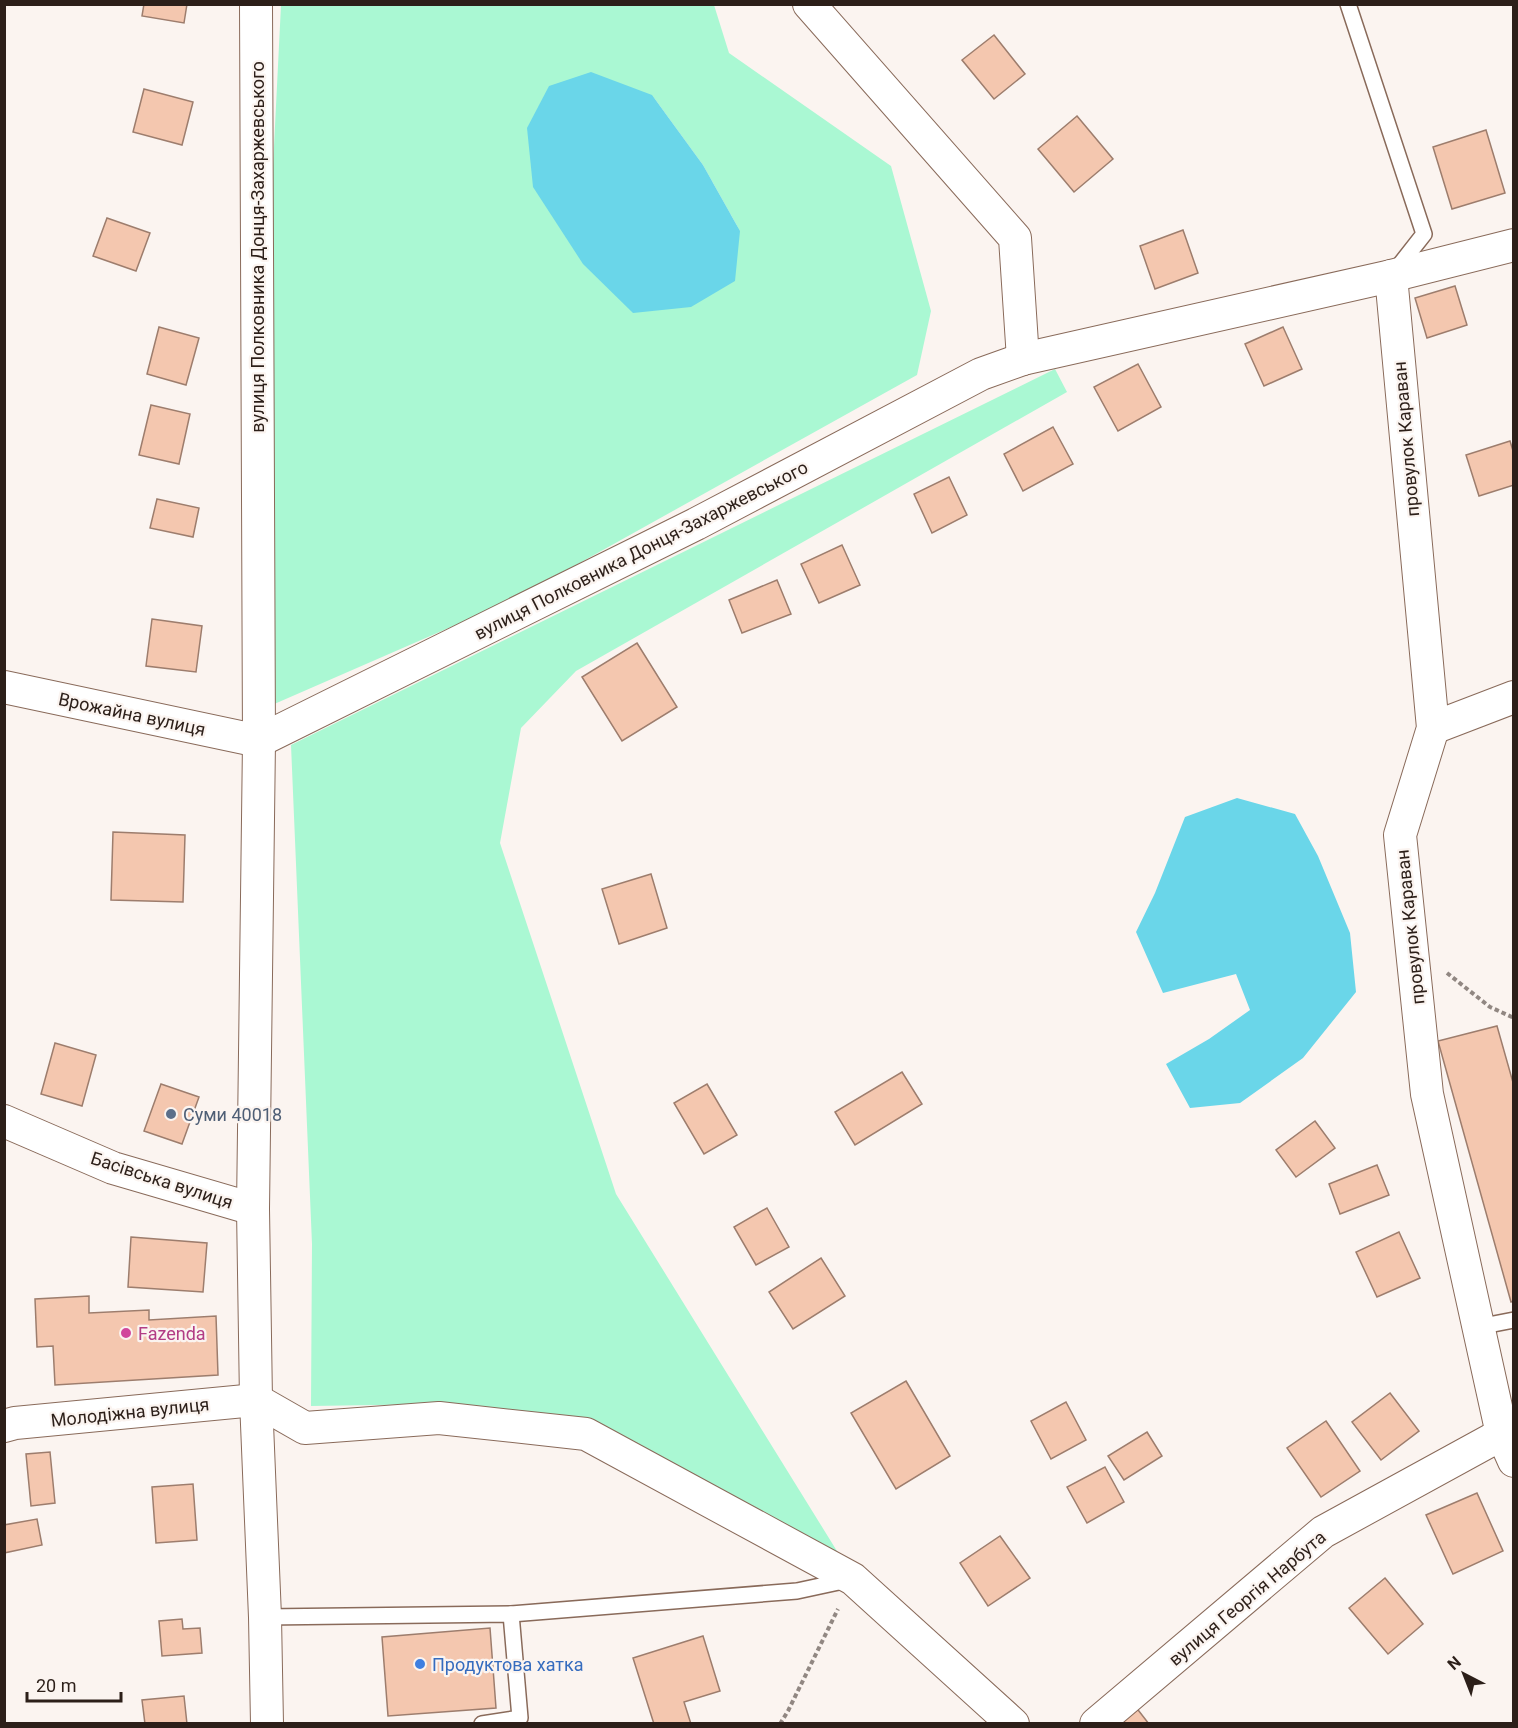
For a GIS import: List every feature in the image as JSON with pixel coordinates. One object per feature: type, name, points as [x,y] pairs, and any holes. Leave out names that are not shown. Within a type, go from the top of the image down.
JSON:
[{"type":"street","name":"вулиця Полковника Донця-Захаржевського","points":[[256,4],[260,741],[254,1209],[256,1400],[267,1724]]},
{"type":"street","points":[[809,4],[1015,238],[1023,359]]},
{"type":"street","points":[[1391,276],[1514,245]]},
{"type":"street","name":"вулиця Полковника Донця-Захаржевського","points":[[260,741],[696,524],[981,374],[1023,359],[1391,276]]},
{"type":"street","name":"провулок Караван","points":[[1391,276],[1433,728],[1400,835],[1427,1094]]},
{"type":"street","name":"Врожайна вулиця","points":[[4,687],[260,741]]},
{"type":"street","points":[[1433,728],[1514,697]]},
{"type":"street","name":"вулиця Георгія Нарбута","points":[[1096,1724],[1323,1532],[1508,1448],[1478,1327],[1427,1094]]},
{"type":"street","name":"Басівська вулиця","points":[[4,1120],[113,1168],[254,1209]]},
{"type":"street","points":[[256,1400],[305,1428],[439,1418],[586,1434],[854,1579],[1013,1724]]},
{"type":"street","name":"Молодіжна вулиця","points":[[4,1426],[256,1400]]},
{"type":"lane","points":[[1348,4],[1425,234],[1391,276]]},
{"type":"lane","points":[[1478,1327],[1514,1320]]},
{"type":"lane","points":[[265,1617],[511,1614],[797,1591],[854,1579]]},
{"type":"lane","points":[[482,1724],[520,1718],[511,1614]]},
{"type":"path","points":[[1412,946],[1490,1006],[1514,1018]]},
{"type":"path","points":[[780,1724],[854,1579]]},
{"type":"green space","points":[[281,5],[714,5],[729,53],[891,166],[931,311],[917,375],[515,599],[272,705],[269,247]],"holes":[[[652,95],[703,165],[740,231]]]},
{"type":"green space","points":[[1055,369],[1067,392],[576,671],[521,728],[500,843],[616,1194],[845,1564],[588,1423],[443,1404],[311,1406],[312,1244],[291,745]]},
{"type":"water","points":[[591,72],[652,95],[703,165],[740,231],[735,281],[691,307],[633,313],[583,264],[533,187],[527,128],[549,86]]},
{"type":"water","points":[[1237,798],[1295,814],[1318,856],[1350,933],[1356,992],[1303,1058],[1240,1103],[1190,1108],[1166,1064],[1209,1039],[1250,1010],[1236,974],[1163,993],[1136,932],[1155,893],[1185,817]]},
{"type":"building","points":[[144,4],[187,4],[184,23],[142,16]]},
{"type":"building","points":[[994,35],[1025,74],[994,99],[962,60]]},
{"type":"building","points":[[144,89],[193,102],[182,145],[133,132]]},
{"type":"building","points":[[1077,116],[1113,159],[1074,192],[1038,149]]},
{"type":"building","points":[[1486,130],[1505,193],[1452,209],[1433,147]]},
{"type":"building","points":[[107,218],[150,233],[136,271],[93,256]]},
{"type":"building","points":[[1183,230],[1198,273],[1155,289],[1140,246]]},
{"type":"building","points":[[1455,286],[1467,325],[1427,338],[1415,298]]},
{"type":"building","points":[[159,327],[199,338],[186,385],[147,374]]},
{"type":"building","points":[[1283,327],[1302,369],[1264,386],[1245,344]]},
{"type":"building","points":[[1138,364],[1161,407],[1118,431],[1094,387]]},
{"type":"building","points":[[151,405],[190,414],[179,464],[139,455]]},
{"type":"building","points":[[1053,427],[1073,464],[1023,491],[1004,454]]},
{"type":"building","points":[[1510,441],[1514,454],[1514,485],[1479,496],[1466,455]]},
{"type":"building","points":[[949,477],[967,515],[932,533],[914,494]]},
{"type":"building","points":[[157,499],[199,508],[193,537],[150,528]]},
{"type":"building","points":[[842,545],[860,585],[819,603],[801,564]]},
{"type":"building","points":[[777,580],[791,614],[742,633],[729,600]]},
{"type":"building","points":[[152,619],[202,626],[196,672],[146,666]]},
{"type":"building","points":[[637,643],[677,707],[622,741],[582,677]]},
{"type":"building","points":[[113,832],[185,835],[183,902],[111,900]]},
{"type":"building","points":[[651,874],[667,928],[619,944],[602,889]]},
{"type":"building","points":[[1497,1026],[1514,1086],[1514,1301],[1511,1302],[1438,1041]]},
{"type":"building","points":[[55,1043],[96,1055],[82,1106],[41,1094]]},
{"type":"building","points":[[902,1072],[922,1104],[855,1145],[835,1112]]},
{"type":"building","name":"Суми 40018","points":[[161,1084],[199,1097],[182,1144],[144,1131]]},
{"type":"building","points":[[707,1084],[737,1135],[704,1154],[674,1103]]},
{"type":"building","points":[[1315,1121],[1335,1148],[1296,1177],[1276,1150]]},
{"type":"building","points":[[1377,1165],[1389,1195],[1340,1214],[1329,1184]]},
{"type":"building","points":[[767,1208],[789,1247],[756,1265],[734,1227]]},
{"type":"building","points":[[1399,1232],[1420,1278],[1377,1297],[1356,1252]]},
{"type":"building","points":[[131,1237],[207,1243],[203,1292],[128,1287]]},
{"type":"building","points":[[821,1258],[845,1296],[793,1329],[769,1292]]},
{"type":"building","name":"Fazenda","points":[[89,1296],[89,1313],[149,1310],[149,1320],[216,1316],[218,1375],[55,1385],[53,1346],[37,1347],[35,1299]]},
{"type":"building","points":[[906,1381],[950,1456],[896,1489],[851,1413]]},
{"type":"building","points":[[1390,1393],[1419,1431],[1381,1460],[1352,1422]]},
{"type":"building","points":[[1066,1402],[1086,1440],[1051,1459],[1031,1421]]},
{"type":"building","points":[[1326,1421],[1360,1471],[1321,1497],[1287,1448]]},
{"type":"building","points":[[1147,1432],[1162,1456],[1124,1480],[1108,1456]]},
{"type":"building","points":[[50,1452],[55,1503],[31,1506],[26,1454]]},
{"type":"building","points":[[1105,1467],[1124,1502],[1087,1523],[1067,1487]]},
{"type":"building","points":[[193,1484],[197,1540],[156,1543],[152,1487]]},
{"type":"building","points":[[1477,1493],[1503,1551],[1453,1574],[1426,1515]]},
{"type":"building","points":[[37,1519],[42,1545],[4,1553],[4,1525]]},
{"type":"building","points":[[1000,1536],[1030,1578],[988,1606],[960,1563]]},
{"type":"building","points":[[1385,1578],[1423,1624],[1388,1654],[1349,1608]]},
{"type":"building","points":[[182,1619],[183,1629],[200,1628],[202,1653],[162,1656],[159,1621]]},
{"type":"building","points":[[490,1628],[496,1708],[388,1716],[382,1637]]},
{"type":"building","points":[[703,1636],[720,1691],[684,1702],[691,1724],[654,1724],[633,1658]]},
{"type":"building","points":[[184,1696],[187,1724],[145,1724],[142,1700]]},
{"type":"building","points":[[1135,1706],[1149,1724],[1112,1724]]},
{"type":"place","name":"Суми 40018","points":[[171,1114]]},
{"type":"place","name":"Fazenda","points":[[126,1333]]},
{"type":"place","name":"Продуктова хатка","points":[[420,1664]]}]
